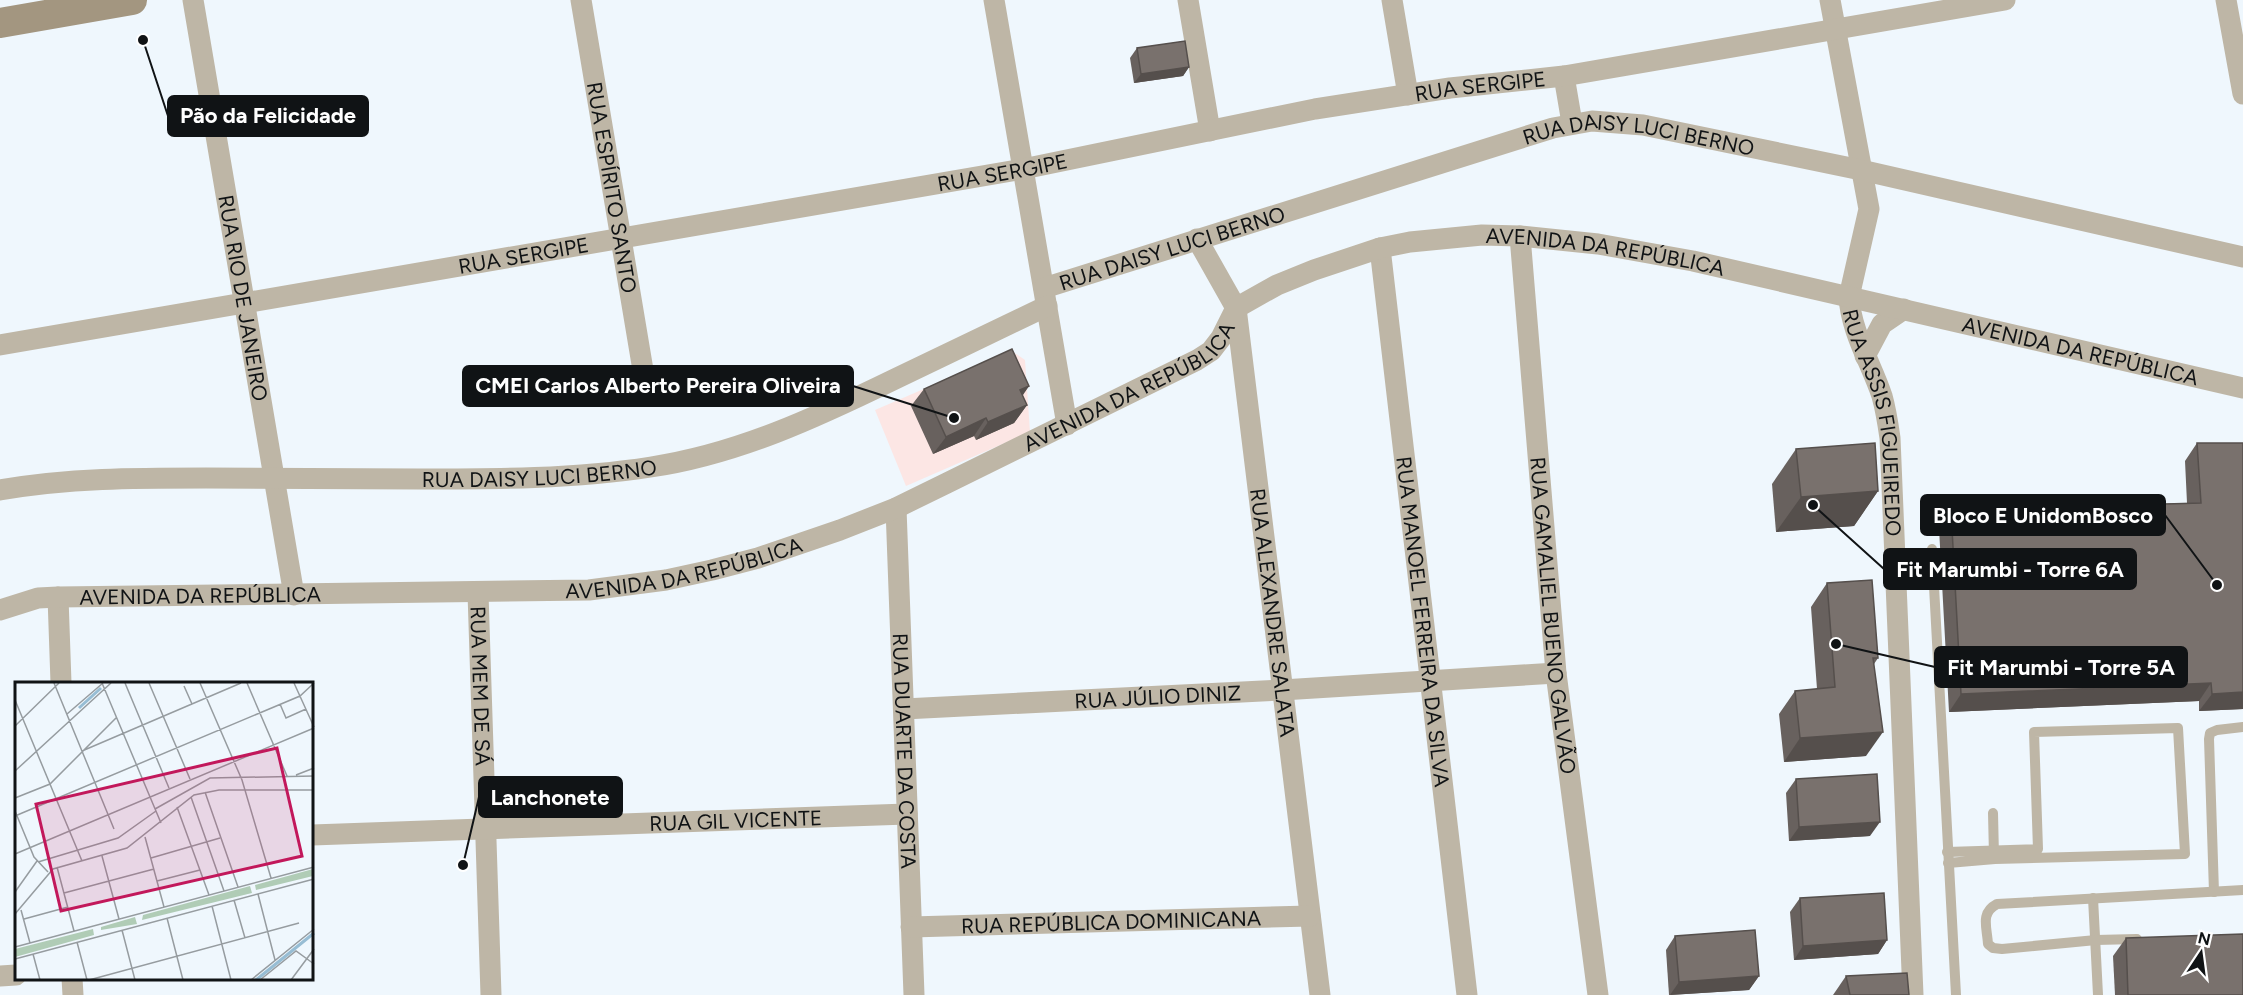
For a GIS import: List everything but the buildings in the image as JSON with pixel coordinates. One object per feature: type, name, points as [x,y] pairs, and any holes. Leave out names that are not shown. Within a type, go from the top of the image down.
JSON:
[{"type":"street","points":[[0,23],[132,0]]},
{"type":"street","name":"RUA RIO DE JANEIRO","points":[[193,0],[294,595]]},
{"type":"street","name":"RUA ESPÍRITO SANTO","points":[[581,0],[644,376]]},
{"type":"street","points":[[994,0],[1067,424]]},
{"type":"street","points":[[1188,0],[1210,131]]},
{"type":"street","points":[[1392,0],[1408,95]]},
{"type":"street","name":"RUA ASSIS FIGUEIREDO","points":[[1830,0],[1869,209],[1849,297],[1853,321],[1882,396],[1890,438],[1913,995]]},
{"type":"street","name":"RUA SERGIPE","points":[[0,345],[1023,169],[1315,109],[1564,76],[2005,0]]},
{"type":"street","points":[[2226,0],[2243,94]]},
{"type":"street","points":[[1564,76],[1572,123]]},
{"type":"street","name":"RUA DAISY LUCI BERNO","points":[[0,490],[48,483],[113,478],[541,478],[612,472],[699,459],[747,444],[828,412],[1045,297],[1197,239],[1572,123],[1604,121],[1643,125],[1861,170],[2243,257]]},
{"type":"street","name":"AVENIDA DA REPÚBLICA","points":[[0,610],[38,598],[58,597],[589,590],[666,580],[712,570],[799,545],[896,508],[1197,360],[1210,351],[1221,338],[1236,308],[1277,285],[1345,258],[1380,248],[1446,238],[1482,235],[1520,236],[1598,244],[1645,252],[1904,309],[2243,388]]},
{"type":"street","name":"RUA GAMALIEL BUENO GALVÃO","points":[[1520,236],[1556,673],[1598,995]]},
{"type":"street","name":"RUA ALEXANDRE SALATA","points":[[1197,239],[1236,308],[1320,995]]},
{"type":"street","name":"RUA MANOEL FERREIRA DA SILVA","points":[[1380,248],[1467,995]]},
{"type":"street","points":[[1865,356],[1882,324],[1904,309]]},
{"type":"street","name":"RUA DUARTE DA COSTA","points":[[896,508],[914,995]]},
{"type":"street","name":"RUA MEM DE SÁ","points":[[478,593],[491,995]]},
{"type":"street","points":[[58,597],[61,682]]},
{"type":"street","name":"RUA JÚLIO DINIZ","points":[[904,708],[1282,690],[1556,673]]},
{"type":"street","name":"RUA GIL VICENTE","points":[[314,835],[907,814]]},
{"type":"street","name":"RUA REPÚBLICA DOMINICANA","points":[[911,927],[1310,916]]},
{"type":"street","points":[[0,976],[15,975]]},
{"type":"lane","points":[[1932,549],[1956,995]]},
{"type":"lane","points":[[2214,892],[2210,733],[2243,727]]},
{"type":"lane","points":[[1948,857],[2038,849],[2034,732],[2178,728],[2185,854],[1994,854]]},
{"type":"lane","points":[[1993,813],[1994,854]]},
{"type":"lane","points":[[2144,938],[1993,948],[1988,944],[1986,914],[1989,908],[1997,904],[2243,891]]},
{"type":"lane","points":[[2093,898],[2098,995]]},
{"type":"shaded area","points":[[1012,351],[1025,360],[1030,432],[906,486],[875,410]]},
{"type":"place","name":"Pão da Felicidade","points":[[143,40]]},
{"type":"place","name":"CMEI Carlos Alberto Pereira Oliveira","points":[[954,418]]},
{"type":"place","name":"Fit Marumbi - Torre 6A","points":[[1813,505]]},
{"type":"place","name":"Bloco E UnidomBosco","points":[[2217,585]]},
{"type":"place","name":"Fit Marumbi - Torre 5A","points":[[1836,644]]},
{"type":"place","name":"Lanchonete","points":[[463,865]]}]
